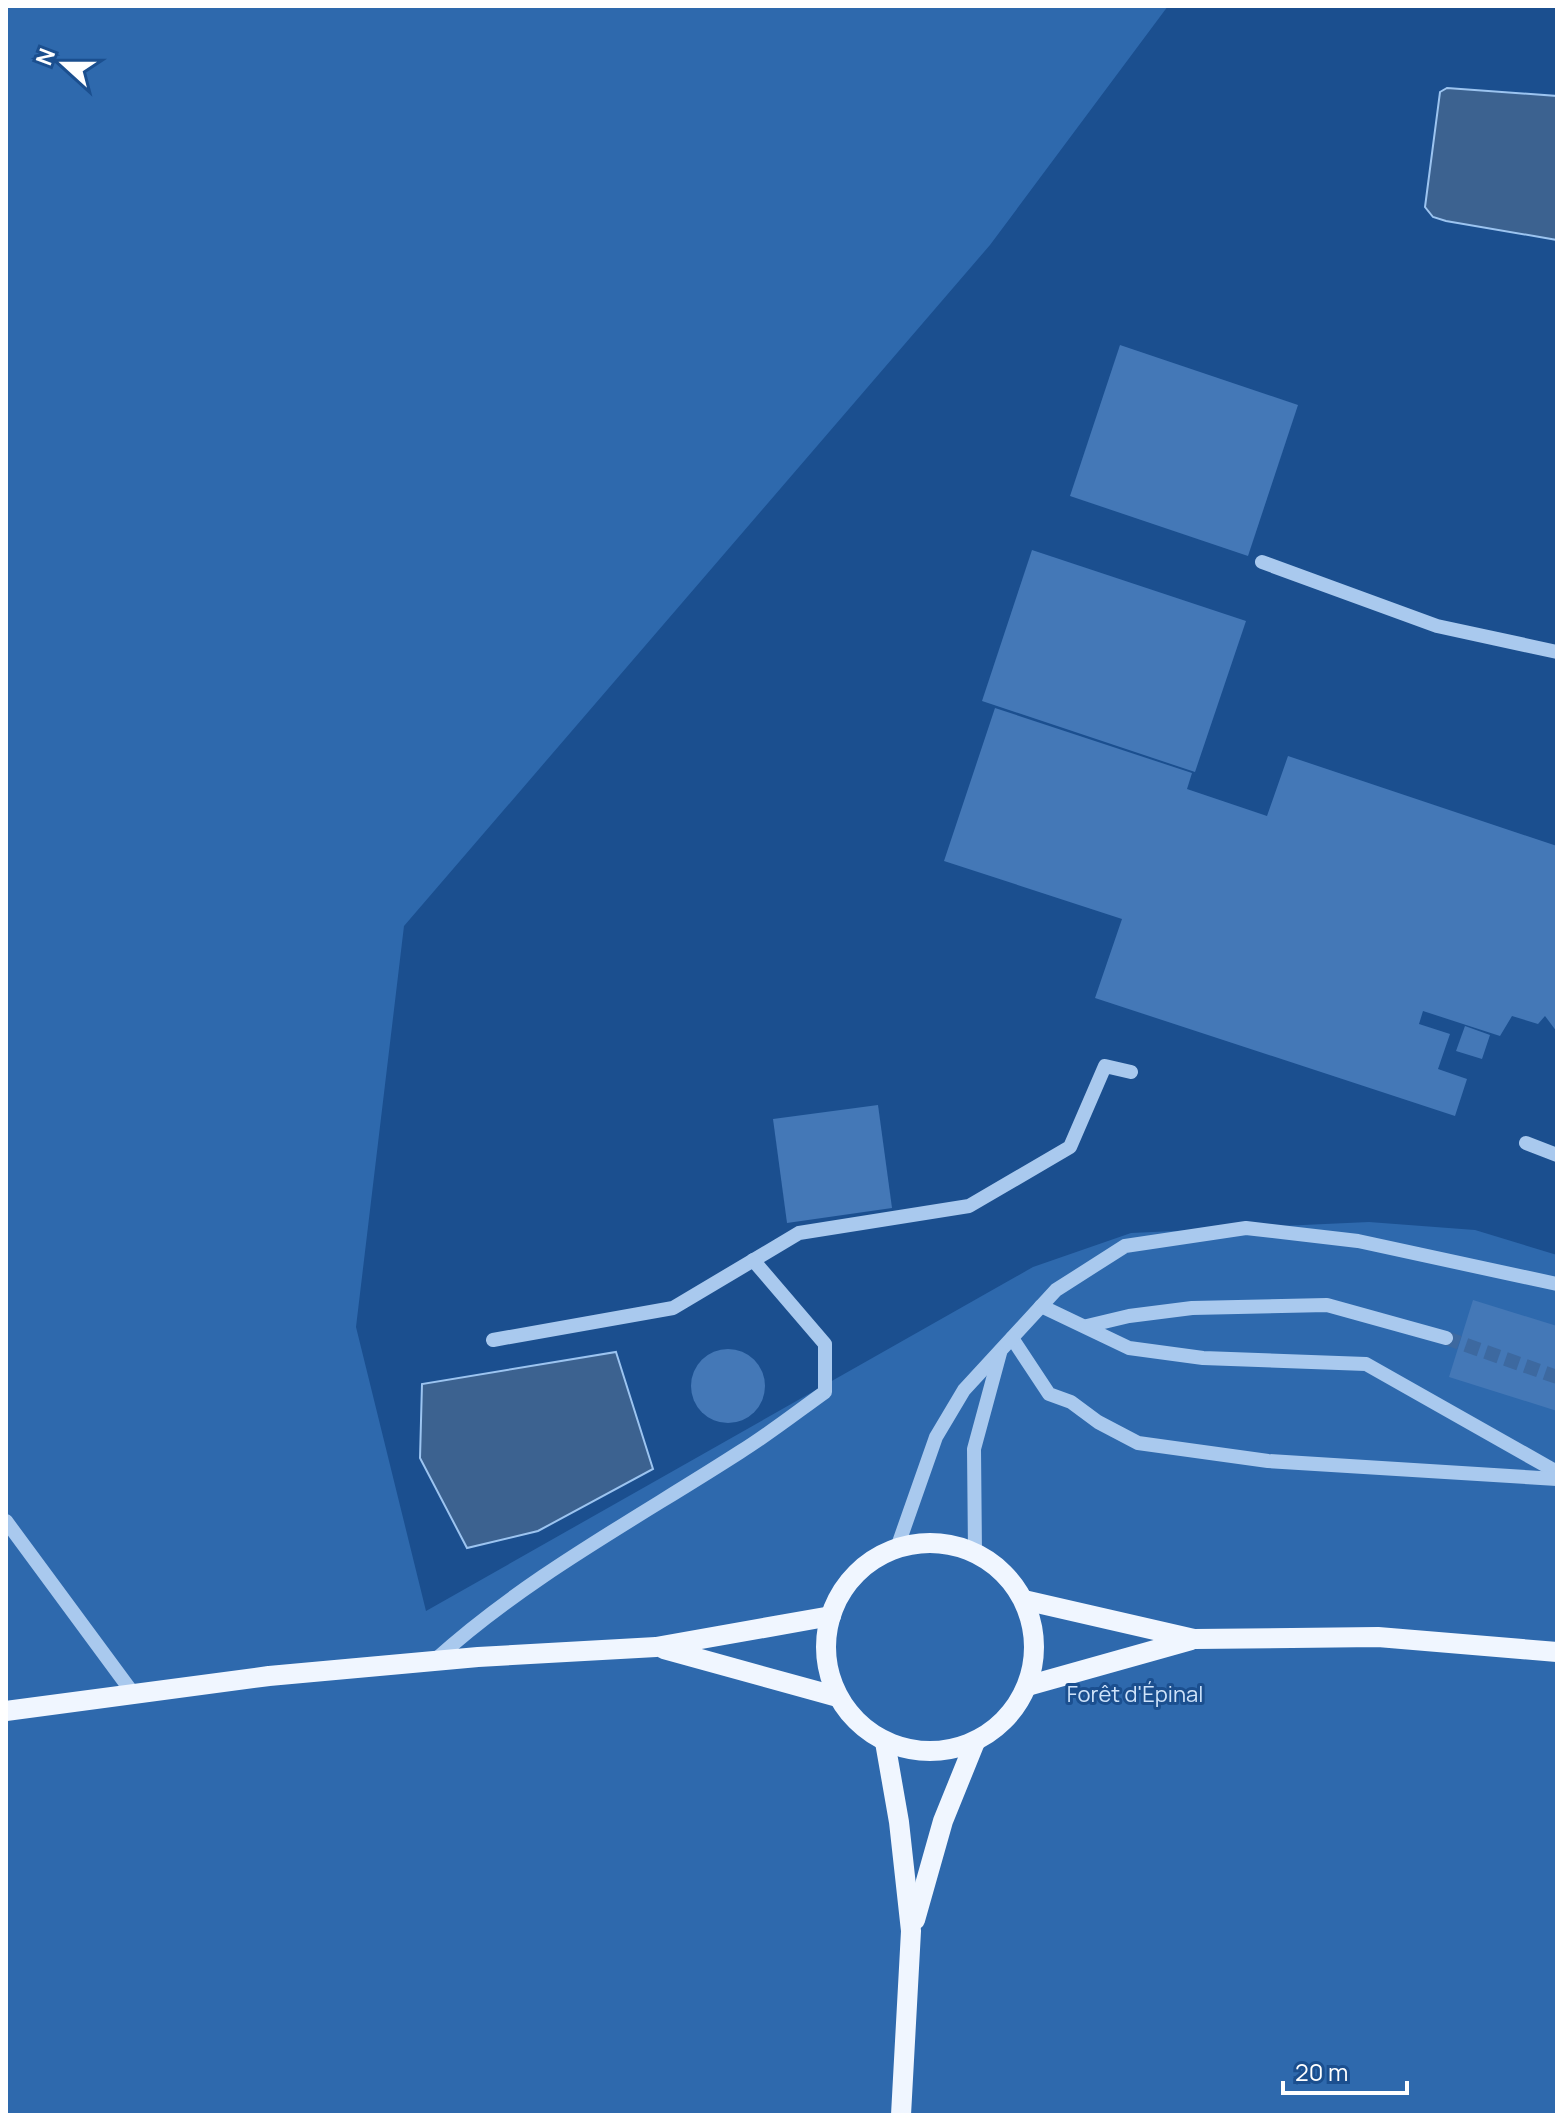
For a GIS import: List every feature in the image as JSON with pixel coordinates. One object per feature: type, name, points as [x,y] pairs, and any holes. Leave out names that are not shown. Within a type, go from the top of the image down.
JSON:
[{"type":"main road","points":[[936,1543],[975,1553],[995,1565],[1024,1600],[1035,1643],[1027,1686],[1006,1719],[975,1742],[945,1751],[915,1751],[885,1742],[857,1723],[838,1697],[827,1657],[831,1616],[845,1587],[868,1563],[897,1548],[936,1543]]},
{"type":"main road","points":[[1024,1600],[1194,1639],[1378,1637],[1557,1652]]},
{"type":"main road","points":[[6,1711],[132,1692],[434,1661],[656,1647],[831,1616]]},
{"type":"main road","points":[[1027,1686],[1194,1639]]},
{"type":"main road","points":[[656,1647],[838,1697]]},
{"type":"main road","points":[[885,1742],[899,1822],[911,1931],[901,2115]]},
{"type":"main road","points":[[911,1931],[943,1821],[975,1742]]},
{"type":"street","points":[[1262,562],[1437,626],[1557,652]]},
{"type":"street","points":[[493,1340],[673,1308],[799,1233],[969,1206],[1070,1147],[1105,1066],[1131,1072]]},
{"type":"street","points":[[1526,1143],[1557,1155]]},
{"type":"street","points":[[897,1548],[936,1437],[964,1390],[1056,1290],[1125,1246],[1246,1228],[1358,1241],[1557,1284]]},
{"type":"street","points":[[434,1661],[473,1625],[562,1564],[744,1450],[825,1392],[825,1344],[753,1260]]},
{"type":"street","points":[[1087,1326],[1129,1316],[1192,1308],[1327,1305],[1446,1338]]},
{"type":"street","points":[[1041,1306],[1129,1348],[1203,1358],[1366,1364],[1557,1472]]},
{"type":"street","points":[[1012,1338],[1049,1394],[1071,1402],[1098,1422],[1138,1443],[1268,1461],[1557,1479]]},
{"type":"street","points":[[975,1553],[974,1449],[1001,1349]]},
{"type":"street","points":[[6,1521],[132,1692]]},
{"type":"green space","name":"Forêt d'Épinal","points":[[6,6],[1168,6],[990,245],[404,926],[356,1327],[426,1611],[1033,1267],[1131,1233],[1369,1222],[1475,1230],[1557,1255],[1557,2115],[6,2115]]},
{"type":"shaded area","points":[[1447,88],[1557,96],[1557,240],[1446,221],[1433,217],[1425,207],[1440,92]]},
{"type":"shaded area","points":[[616,1352],[653,1469],[538,1531],[467,1548],[420,1458],[422,1384]]},
{"type":"building","points":[[1120,345],[1298,405],[1248,556],[1070,496]]},
{"type":"building","points":[[1032,550],[1246,621],[1195,772],[982,701]]},
{"type":"building","points":[[995,708],[1192,773],[1187,789],[1267,816],[1288,756],[1557,846],[1557,1032],[1545,1016],[1538,1024],[1512,1016],[1500,1036],[1423,1011],[1419,1024],[1450,1034],[1438,1069],[1467,1079],[1455,1116],[1095,998],[1122,919],[944,861]]},
{"type":"building","points":[[1465,1026],[1490,1035],[1482,1059],[1456,1051]]},
{"type":"building","points":[[878,1105],[892,1208],[787,1223],[773,1119]]},
{"type":"building","points":[[1473,1300],[1557,1326],[1557,1411],[1449,1377]]},
{"type":"building","points":[[728,1349],[742,1352],[754,1360],[762,1372],[765,1386],[762,1400],[754,1412],[742,1420],[728,1423],[714,1420],[702,1412],[694,1400],[691,1386],[694,1372],[702,1360],[714,1352]]},
{"type":"tunnel","points":[[1446,1338],[1557,1377]]}]
